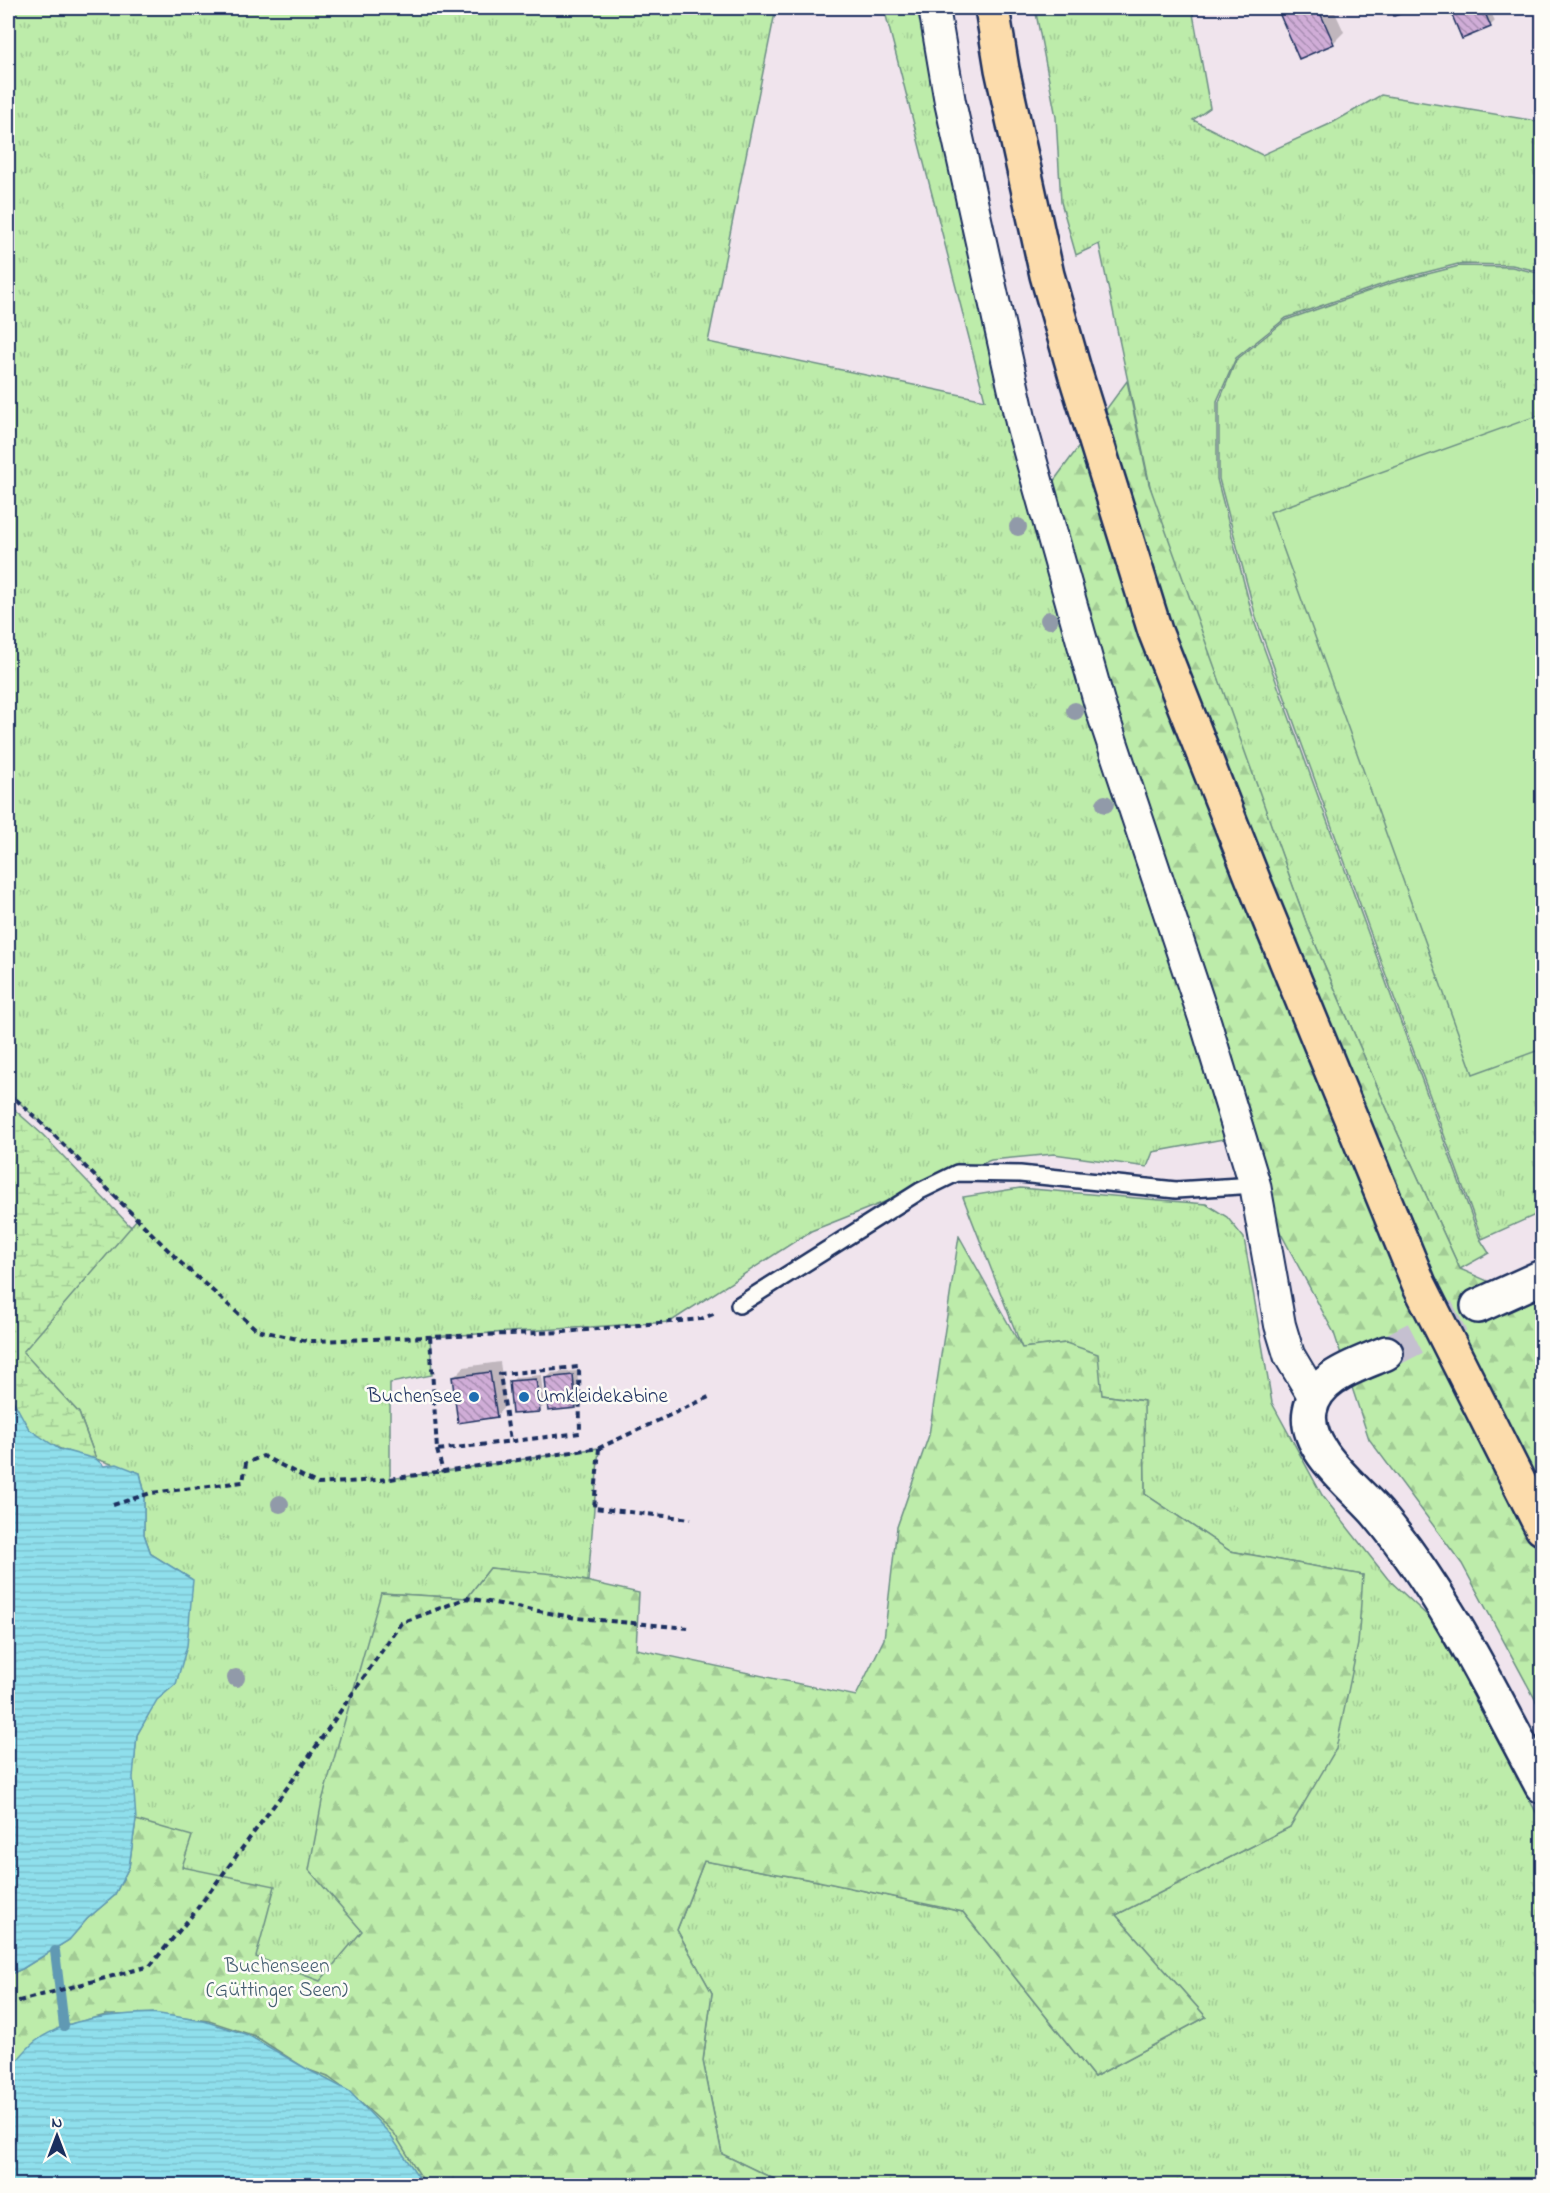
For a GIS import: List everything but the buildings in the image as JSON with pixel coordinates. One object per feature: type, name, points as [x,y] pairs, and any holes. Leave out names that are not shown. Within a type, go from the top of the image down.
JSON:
[{"type":"main road","points":[[992,8],[1002,69],[1047,275],[1075,374],[1155,631],[1258,893],[1419,1284],[1542,1528]]},
{"type":"main road","points":[[1478,1306],[1542,1277]]},
{"type":"main road","points":[[1386,1353],[1336,1375],[1325,1383],[1314,1397],[1309,1412],[1316,1442],[1338,1472],[1378,1514],[1419,1569],[1466,1643],[1542,1786]]},
{"type":"street","points":[[934,8],[950,102],[1022,426],[1101,709],[1206,1024],[1255,1185],[1280,1325],[1288,1354],[1314,1397]]},
{"type":"lane","points":[[739,1305],[920,1191],[957,1173],[1020,1174],[1176,1190],[1255,1185]]},
{"type":"path","points":[[8,1092],[181,1263],[257,1330],[307,1341],[564,1332],[701,1319],[739,1305]]},
{"type":"path","points":[[430,1336],[437,1450],[443,1472]]},
{"type":"path","points":[[437,1450],[580,1433],[579,1367],[500,1374],[510,1441]]},
{"type":"path","points":[[113,1505],[152,1493],[243,1482],[246,1463],[263,1456],[318,1484],[390,1479],[599,1448],[711,1396]]},
{"type":"path","points":[[599,1448],[594,1508],[691,1519]]},
{"type":"path","points":[[8,2004],[150,1966],[194,1913],[295,1777],[401,1623],[467,1598],[577,1618],[688,1628]]},
{"type":"green space","name":"Buchenseen (Güttinger Seen)","points":[[8,8],[776,8],[708,342],[985,400],[884,8],[934,8],[1017,407],[1240,1136],[1153,1152],[1147,1167],[1054,1154],[991,1160],[811,1231],[670,1322],[430,1337],[432,1375],[390,1383],[390,1479],[599,1448],[588,1581],[490,1568],[467,1598],[381,1593],[555,2185],[8,2185],[134,1763],[137,1735],[149,1713],[191,1579],[151,1554],[144,1534],[144,1490],[140,1473],[96,1459],[79,1413],[22,1352],[137,1219],[8,1092]]},
{"type":"green space","points":[[1035,8],[1192,8],[1210,108],[1193,120],[1262,155],[1332,123],[1381,95],[1542,122],[1542,272],[1512,265],[1458,264],[1392,281],[1286,318],[1236,358],[1217,401],[1217,479],[1254,621],[1480,1239],[1489,1253],[1460,1269],[1393,1123],[1307,925],[1154,505],[1099,244],[1076,255],[1061,202],[1056,117]]},
{"type":"green space","points":[[1459,266],[1512,267],[1542,274],[1542,1212],[1482,1239],[1257,621],[1219,479],[1219,402],[1236,360],[1286,320],[1392,283]]},
{"type":"green space","points":[[1127,381],[1149,484],[1307,925],[1393,1123],[1460,1269],[1542,1305],[1542,1712],[1462,1564],[1369,1439],[1334,1333],[1255,1185],[1042,497]]},
{"type":"green space","points":[[1542,414],[1542,1049],[1473,1074],[1270,512]]},
{"type":"green space","points":[[8,1104],[43,1135],[131,1227],[23,1352],[79,1413],[96,1459],[69,1452],[34,1434],[8,1397]]},
{"type":"green space","points":[[1020,1188],[1206,1204],[1227,1217],[1244,1238],[1272,1403],[1322,1495],[1388,1579],[1432,1620],[1542,1823],[1542,2185],[796,2186],[780,2182],[722,2154],[703,2061],[712,1993],[677,1930],[704,1861],[824,1882],[963,1912],[1094,2077],[1206,2017],[1116,1915],[1290,1827],[1363,1575],[1230,1551],[1145,1494],[1143,1401],[1102,1395],[1066,1343],[1022,1348],[963,1197]]},
{"type":"green space","name":"Buchenseen (Güttinger Seen)","points":[[959,1236],[1022,1348],[1066,1343],[1098,1354],[1102,1395],[1144,1401],[1145,1494],[1230,1551],[1363,1575],[1358,1644],[1336,1749],[1290,1827],[1116,1915],[1206,2017],[1094,2077],[963,1912],[818,1881],[704,1861],[677,1930],[712,1993],[703,2061],[722,2154],[780,2182],[796,2185],[426,2185],[394,2133],[350,2093],[328,2077],[306,2069],[255,2036],[209,2021],[155,2015],[106,2015],[63,2026],[34,2043],[8,2073],[8,1975],[69,1940],[87,1919],[114,1896],[129,1867],[136,1820],[192,1836],[182,1867],[275,1886],[256,1957],[320,1981],[362,1931],[309,1870],[322,1801],[381,1593],[467,1598],[490,1568],[555,1574],[639,1593],[636,1649],[856,1696],[884,1639],[897,1527],[929,1435]]},
{"type":"water","points":[[8,1397],[14,1402],[29,1429],[59,1449],[96,1459],[104,1466],[117,1464],[140,1473],[144,1490],[144,1534],[151,1554],[193,1580],[187,1646],[176,1684],[157,1700],[137,1735],[133,1778],[136,1820],[129,1867],[114,1896],[87,1919],[69,1940],[8,1975]]},
{"type":"water","points":[[153,2013],[204,2021],[248,2035],[349,2091],[388,2132],[424,2185],[8,2185],[8,2072],[21,2056],[36,2041],[63,2026],[93,2018]]},
{"type":"waterway","points":[[55,1951],[64,2026]]},
{"type":"tunnel","points":[[1386,1353],[1478,1306]]},
{"type":"place","name":"Buchensee","points":[[474,1397]]},
{"type":"place","name":"Umkleidekabine","points":[[524,1397]]}]
